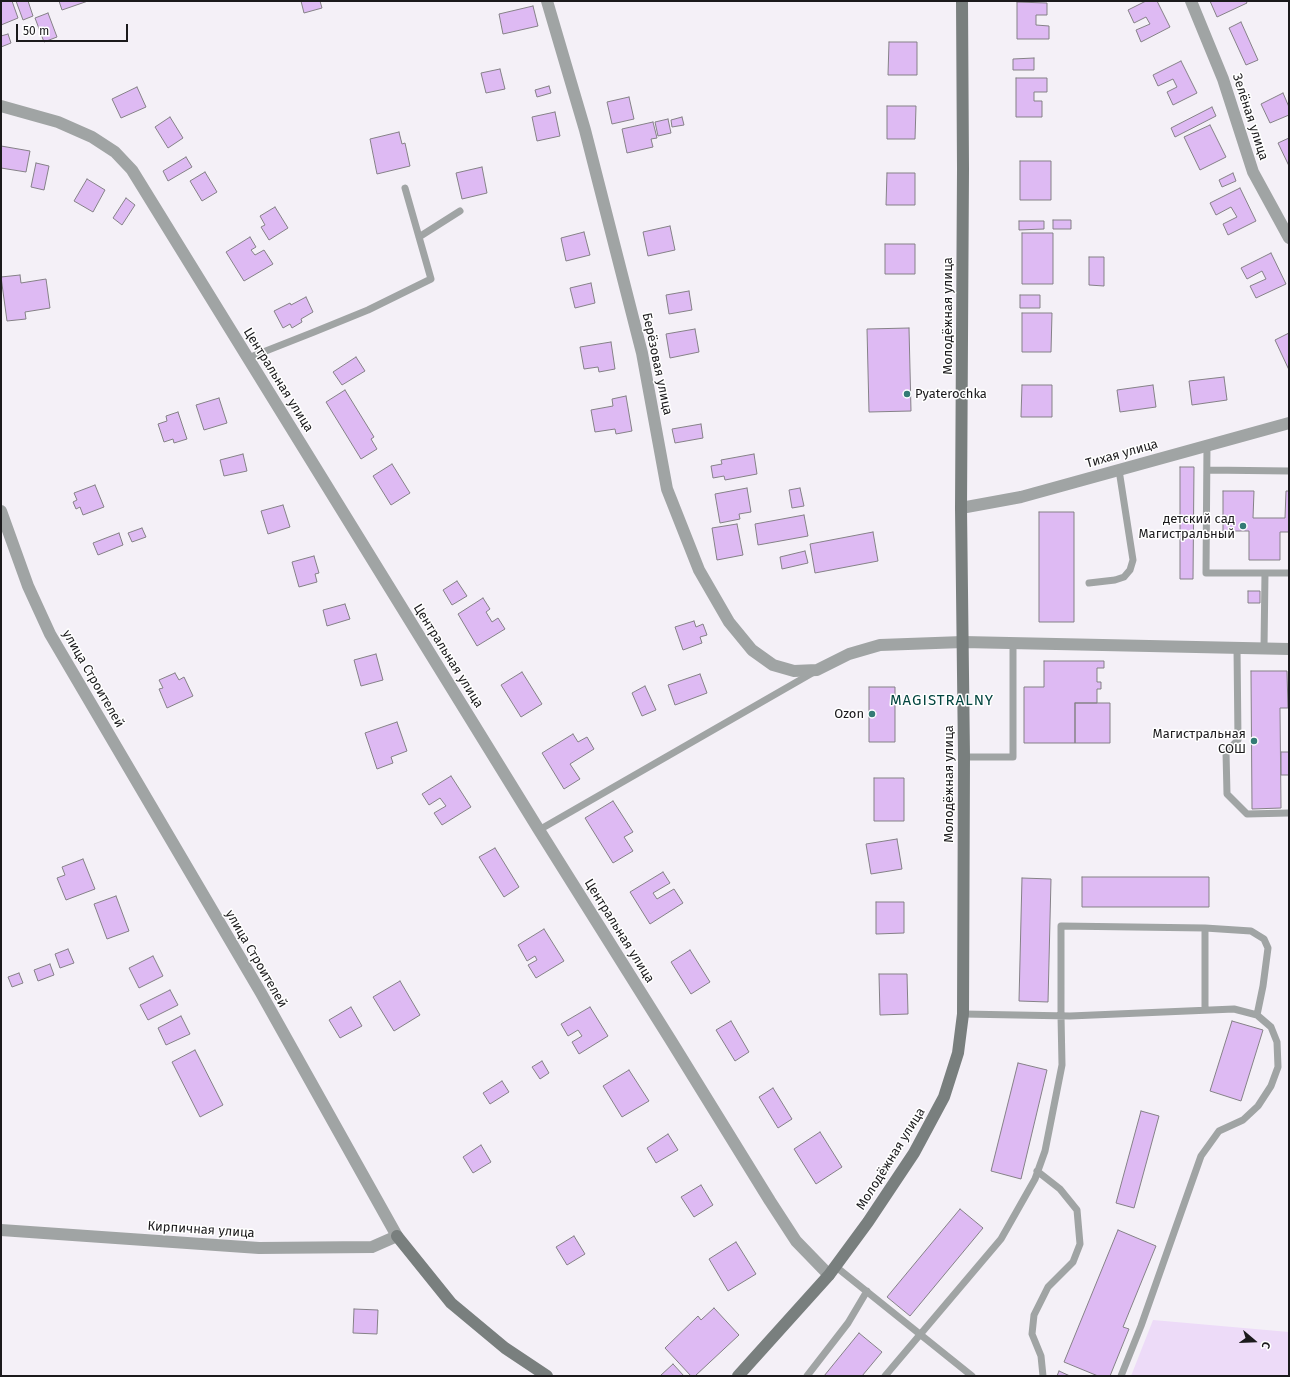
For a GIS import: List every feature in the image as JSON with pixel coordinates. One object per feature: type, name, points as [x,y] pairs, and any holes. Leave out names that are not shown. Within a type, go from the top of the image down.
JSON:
[{"type":"street","name":"Берёзовая улица","points":[[547,1],[585,130],[642,353],[667,490],[699,570],[729,622],[752,650],[773,665],[794,671],[817,670]]},
{"type":"street","name":"Молодёжная улица","points":[[738,1376],[832,1271],[868,1222],[914,1154],[944,1098],[958,1053],[963,1014],[964,757],[961,508],[963,169],[962,1]]},
{"type":"street","name":"Зелёная улица","points":[[1191,1],[1223,79],[1253,172],[1289,238]]},
{"type":"street","name":"Центральная улица","points":[[1,106],[58,122],[92,137],[115,152],[132,170],[770,1201],[796,1241],[832,1271]]},
{"type":"street","name":"Тихая улица","points":[[961,508],[1021,497],[1289,423]]},
{"type":"street","name":"улица Строителей","points":[[1,511],[28,586],[50,634],[261,993],[397,1236],[451,1304],[504,1348],[547,1376]]},
{"type":"street","points":[[817,670],[849,654],[880,645],[963,642],[1289,649]]},
{"type":"street","name":"Кирпичная улица","points":[[1,1230],[259,1248],[372,1247],[397,1236]]},
{"type":"lane","points":[[248,358],[361,312],[431,279],[405,188]]},
{"type":"lane","points":[[419,237],[460,211]]},
{"type":"lane","points":[[1207,445],[1206,573],[1289,574]]},
{"type":"lane","points":[[1089,583],[1115,580],[1124,577],[1130,570],[1132,560],[1120,470]]},
{"type":"lane","points":[[1207,470],[1289,471]]},
{"type":"lane","points":[[1264,648],[1265,573]]},
{"type":"lane","points":[[964,757],[1013,757],[1013,643]]},
{"type":"lane","points":[[1237,648],[1238,740],[1226,752],[1227,794],[1247,814],[1289,813]]},
{"type":"lane","points":[[540,830],[817,670]]},
{"type":"lane","points":[[884,1376],[1001,1239],[1038,1171],[1045,1151],[1062,1065],[1061,926],[1205,928],[1251,931],[1264,939],[1268,948],[1263,986],[1257,1015]]},
{"type":"lane","points":[[1205,928],[1205,1010]]},
{"type":"lane","points":[[963,1014],[1061,1016],[1234,1009],[1257,1015],[1271,1027],[1277,1042],[1278,1067],[1271,1086],[1258,1106],[1243,1120],[1219,1131],[1201,1156],[1121,1376]]},
{"type":"lane","points":[[1038,1171],[1060,1189],[1077,1210],[1080,1244],[1073,1262],[1048,1287],[1034,1315],[1032,1334],[1041,1356],[1043,1376]]},
{"type":"lane","points":[[832,1271],[867,1291],[972,1376]]},
{"type":"lane","points":[[807,1376],[848,1323],[867,1291]]},
{"type":"shaded area","points":[[1153,1320],[1289,1332],[1289,1376],[1131,1376]]},
{"type":"building","points":[[1,1],[12,1],[18,18],[1,25]]},
{"type":"building","points":[[16,1],[28,1],[33,16],[23,20]]},
{"type":"building","points":[[59,1],[88,1],[62,10]]},
{"type":"building","points":[[301,1],[320,1],[322,8],[304,13]]},
{"type":"building","points":[[1146,1],[1157,1],[1170,27],[1141,42],[1136,30],[1150,24],[1146,17],[1134,23],[1128,10]]},
{"type":"building","points":[[1210,1],[1246,1],[1247,3],[1217,17]]},
{"type":"building","points":[[1017,2],[1047,3],[1047,15],[1036,15],[1036,25],[1049,26],[1049,39],[1017,39]]},
{"type":"building","points":[[533,6],[538,26],[503,34],[499,14]]},
{"type":"building","points":[[48,13],[57,37],[44,42],[35,18]]},
{"type":"building","points":[[1241,22],[1258,60],[1246,65],[1229,28]]},
{"type":"building","points":[[8,34],[11,43],[1,47],[1,36]]},
{"type":"building","points":[[889,42],[917,42],[917,75],[888,75]]},
{"type":"building","points":[[1034,58],[1034,70],[1013,70],[1013,59]]},
{"type":"building","points":[[1181,61],[1197,93],[1173,105],[1167,92],[1177,87],[1173,79],[1158,86],[1153,75]]},
{"type":"building","points":[[500,69],[505,89],[486,93],[481,73]]},
{"type":"building","points":[[1016,78],[1047,78],[1047,92],[1034,92],[1034,101],[1042,101],[1042,117],[1016,117]]},
{"type":"building","points":[[549,86],[551,93],[537,97],[535,90]]},
{"type":"building","points":[[137,87],[146,107],[121,118],[112,99]]},
{"type":"building","points":[[1283,93],[1289,107],[1289,115],[1270,123],[1261,104]]},
{"type":"building","points":[[629,97],[634,119],[612,124],[607,102]]},
{"type":"building","points":[[887,106],[916,106],[915,139],[887,139]]},
{"type":"building","points":[[1212,107],[1216,116],[1175,137],[1171,128]]},
{"type":"building","points":[[555,112],[560,136],[537,141],[532,117]]},
{"type":"building","points":[[170,117],[183,138],[168,148],[155,127]]},
{"type":"building","points":[[682,117],[684,125],[672,127],[671,120]]},
{"type":"building","points":[[668,119],[671,133],[658,136],[655,122]]},
{"type":"building","points":[[653,122],[657,138],[651,139],[653,147],[627,153],[622,129]]},
{"type":"building","points":[[1210,125],[1226,157],[1200,170],[1184,137]]},
{"type":"building","points":[[399,132],[402,144],[405,143],[410,166],[377,174],[370,139]]},
{"type":"building","points":[[1289,138],[1289,166],[1278,143]]},
{"type":"building","points":[[1,146],[30,151],[26,172],[1,168]]},
{"type":"building","points":[[186,157],[192,167],[168,181],[163,171]]},
{"type":"building","points":[[1020,161],[1051,161],[1051,200],[1020,200]]},
{"type":"building","points":[[36,163],[49,166],[44,190],[31,187]]},
{"type":"building","points":[[482,167],[487,193],[462,199],[456,173]]},
{"type":"building","points":[[205,172],[217,192],[202,201],[190,181]]},
{"type":"building","points":[[887,173],[915,173],[915,205],[886,205]]},
{"type":"building","points":[[1233,173],[1236,181],[1222,187],[1219,180]]},
{"type":"building","points":[[87,179],[105,190],[93,212],[74,201]]},
{"type":"building","points":[[1240,188],[1256,221],[1228,235],[1223,224],[1237,217],[1231,207],[1216,215],[1210,203]]},
{"type":"building","points":[[126,198],[135,205],[122,225],[113,218]]},
{"type":"building","points":[[275,207],[288,228],[269,240],[261,227],[265,225],[260,216]]},
{"type":"building","points":[[1053,220],[1071,220],[1071,229],[1053,229]]},
{"type":"building","points":[[1019,221],[1044,221],[1044,229],[1019,230]]},
{"type":"building","points":[[670,226],[675,250],[648,256],[643,232]]},
{"type":"building","points":[[584,232],[590,255],[566,261],[561,238]]},
{"type":"building","points":[[1022,233],[1053,233],[1053,284],[1022,284]]},
{"type":"building","points":[[250,237],[256,247],[251,250],[255,255],[264,250],[273,264],[244,281],[226,252]]},
{"type":"building","points":[[885,244],[915,244],[915,274],[885,274]]},
{"type":"building","points":[[1271,253],[1286,284],[1256,298],[1250,286],[1266,279],[1262,271],[1247,279],[1241,268]]},
{"type":"building","points":[[1089,257],[1104,257],[1104,286],[1089,285]]},
{"type":"building","points":[[20,275],[21,283],[46,279],[50,308],[25,312],[26,319],[7,321],[1,277]]},
{"type":"building","points":[[591,283],[595,303],[575,308],[570,288]]},
{"type":"building","points":[[689,291],[692,310],[669,314],[666,295]]},
{"type":"building","points":[[1020,295],[1040,295],[1040,308],[1020,308]]},
{"type":"building","points":[[306,297],[313,312],[301,319],[302,322],[292,328],[290,324],[283,328],[274,311],[290,303],[291,305]]},
{"type":"building","points":[[1022,313],[1052,313],[1051,352],[1022,352]]},
{"type":"building","points":[[909,328],[911,411],[869,412],[867,329]]},
{"type":"building","points":[[695,329],[699,352],[670,358],[666,334]]},
{"type":"building","points":[[1289,333],[1289,370],[1275,340]]},
{"type":"building","points":[[611,342],[615,369],[599,372],[598,367],[584,369],[580,347]]},
{"type":"building","points":[[356,357],[365,371],[342,385],[333,372]]},
{"type":"building","points":[[1224,377],[1227,400],[1192,405],[1189,381]]},
{"type":"building","points":[[1022,385],[1052,385],[1052,417],[1021,417]]},
{"type":"building","points":[[1153,385],[1156,407],[1120,412],[1117,390]]},
{"type":"building","points":[[345,390],[374,437],[371,439],[377,449],[361,459],[326,402]]},
{"type":"building","points":[[626,396],[632,431],[616,434],[615,429],[595,432],[591,410],[613,406],[612,399]]},
{"type":"building","points":[[219,398],[227,423],[204,430],[196,405]]},
{"type":"building","points":[[178,412],[187,439],[174,443],[173,439],[164,442],[158,424],[167,421],[166,416]]},
{"type":"building","points":[[701,424],[703,438],[675,443],[672,429]]},
{"type":"building","points":[[243,454],[247,471],[224,476],[220,460]]},
{"type":"building","points":[[754,454],[757,474],[725,480],[724,476],[713,478],[711,466],[722,464],[721,460]]},
{"type":"building","points":[[392,464],[410,493],[391,505],[373,476]]},
{"type":"building","points":[[1180,467],[1194,467],[1193,579],[1180,579]]},
{"type":"building","points":[[95,485],[104,507],[83,515],[80,507],[76,509],[73,502],[77,500],[74,493]]},
{"type":"building","points":[[747,488],[751,512],[739,514],[740,519],[720,523],[715,494]]},
{"type":"building","points":[[800,488],[804,506],[792,508],[789,490]]},
{"type":"building","points":[[1223,491],[1254,491],[1253,518],[1285,518],[1286,491],[1289,491],[1289,532],[1280,532],[1280,560],[1249,560],[1249,531],[1223,531]]},
{"type":"building","points":[[283,505],[290,527],[268,534],[261,511]]},
{"type":"building","points":[[1039,512],[1074,512],[1074,622],[1039,622]]},
{"type":"building","points":[[804,515],[808,536],[758,545],[755,524]]},
{"type":"building","points":[[737,524],[743,555],[717,560],[712,528]]},
{"type":"building","points":[[142,528],[146,537],[132,542],[128,533]]},
{"type":"building","points":[[873,532],[878,561],[815,573],[810,544]]},
{"type":"building","points":[[119,533],[123,545],[98,555],[93,543]]},
{"type":"building","points":[[805,551],[808,563],[782,569],[780,557]]},
{"type":"building","points":[[314,556],[319,573],[315,574],[317,582],[299,587],[292,562]]},
{"type":"building","points":[[457,581],[467,596],[452,605],[443,590]]},
{"type":"building","points":[[1248,591],[1260,591],[1260,603],[1248,603]]},
{"type":"building","points":[[483,598],[490,609],[486,612],[492,622],[498,618],[505,629],[477,646],[458,614]]},
{"type":"building","points":[[345,604],[350,619],[327,626],[323,610]]},
{"type":"building","points":[[694,621],[696,627],[703,624],[707,635],[700,637],[702,643],[683,650],[675,627]]},
{"type":"building","points":[[376,654],[383,680],[361,686],[354,660]]},
{"type":"building","points":[[1044,661],[1104,661],[1104,668],[1097,668],[1097,682],[1101,682],[1101,689],[1097,689],[1097,703],[1075,703],[1075,743],[1024,743],[1024,687],[1044,687]]},
{"type":"building","points":[[1251,671],[1287,671],[1288,708],[1280,708],[1281,808],[1252,809]]},
{"type":"building","points":[[522,672],[542,704],[521,717],[501,685]]},
{"type":"building","points":[[175,673],[179,680],[184,677],[193,696],[167,708],[159,689],[163,688],[159,680]]},
{"type":"building","points":[[700,674],[707,693],[675,705],[668,685]]},
{"type":"building","points":[[645,686],[656,710],[642,716],[632,693]]},
{"type":"building","points":[[869,687],[895,687],[895,742],[869,742]]},
{"type":"building","points":[[1075,703],[1110,703],[1110,743],[1075,743]]},
{"type":"building","points":[[397,722],[407,751],[391,757],[393,763],[377,769],[365,733]]},
{"type":"building","points":[[573,734],[578,742],[587,737],[594,749],[570,764],[580,779],[564,789],[542,753]]},
{"type":"building","points":[[1281,752],[1289,752],[1289,775],[1281,775]]},
{"type":"building","points":[[451,776],[471,807],[442,825],[434,813],[446,806],[440,798],[429,805],[422,794]]},
{"type":"building","points":[[874,778],[904,778],[904,821],[874,821]]},
{"type":"building","points":[[613,801],[633,832],[624,837],[633,851],[613,863],[585,818]]},
{"type":"building","points":[[897,839],[902,869],[871,874],[866,844]]},
{"type":"building","points":[[495,848],[519,887],[504,897],[479,857]]},
{"type":"building","points":[[83,859],[95,889],[66,900],[57,878],[65,875],[62,867]]},
{"type":"building","points":[[663,872],[670,883],[653,893],[657,899],[674,889],[683,903],[650,924],[630,892]]},
{"type":"building","points":[[1082,877],[1209,877],[1209,907],[1082,907]]},
{"type":"building","points":[[1022,878],[1051,879],[1048,1002],[1019,1001]]},
{"type":"building","points":[[116,896],[129,931],[107,939],[94,904]]},
{"type":"building","points":[[876,902],[904,902],[904,933],[876,934]]},
{"type":"building","points":[[544,929],[564,961],[536,978],[528,965],[537,960],[535,956],[527,961],[518,945]]},
{"type":"building","points":[[68,949],[74,963],[60,968],[55,954]]},
{"type":"building","points":[[690,950],[710,982],[691,994],[671,962]]},
{"type":"building","points":[[153,956],[163,976],[139,988],[129,968]]},
{"type":"building","points":[[50,964],[54,975],[38,981],[34,970]]},
{"type":"building","points":[[19,973],[23,983],[12,987],[8,977]]},
{"type":"building","points":[[879,974],[907,974],[908,1014],[880,1015]]},
{"type":"building","points":[[400,981],[420,1015],[394,1031],[373,997]]},
{"type":"building","points":[[170,990],[178,1005],[148,1020],[140,1005]]},
{"type":"building","points":[[351,1007],[362,1026],[340,1038],[329,1020]]},
{"type":"building","points":[[590,1007],[608,1036],[579,1054],[572,1042],[582,1036],[578,1030],[568,1036],[561,1024]]},
{"type":"building","points":[[181,1016],[190,1034],[166,1045],[158,1028]]},
{"type":"building","points":[[731,1021],[749,1052],[735,1061],[716,1030]]},
{"type":"building","points":[[1232,1021],[1263,1030],[1241,1101],[1210,1091]]},
{"type":"building","points":[[195,1050],[223,1105],[200,1117],[172,1062]]},
{"type":"building","points":[[542,1061],[549,1073],[540,1079],[532,1067]]},
{"type":"building","points":[[1018,1063],[1047,1070],[1021,1179],[991,1171]]},
{"type":"building","points":[[629,1070],[649,1101],[622,1117],[603,1086]]},
{"type":"building","points":[[502,1081],[509,1092],[490,1104],[483,1093]]},
{"type":"building","points":[[773,1088],[792,1119],[778,1128],[759,1097]]},
{"type":"building","points":[[1141,1111],[1159,1116],[1134,1208],[1116,1203]]},
{"type":"building","points":[[820,1132],[842,1167],[816,1184],[794,1149]]},
{"type":"building","points":[[668,1134],[678,1150],[656,1163],[647,1148]]},
{"type":"building","points":[[481,1145],[491,1162],[473,1173],[463,1157]]},
{"type":"building","points":[[701,1185],[713,1205],[694,1217],[681,1197]]},
{"type":"building","points":[[960,1209],[983,1228],[910,1316],[887,1297]]},
{"type":"building","points":[[1118,1230],[1156,1246],[1123,1327],[1129,1329],[1110,1376],[1098,1376],[1064,1362]]},
{"type":"building","points":[[574,1236],[585,1254],[567,1265],[556,1247]]},
{"type":"building","points":[[736,1242],[756,1274],[728,1291],[709,1259]]},
{"type":"building","points":[[714,1308],[739,1335],[695,1376],[691,1376],[665,1348],[698,1316],[701,1320]]},
{"type":"building","points":[[354,1309],[378,1310],[377,1334],[353,1333]]},
{"type":"building","points":[[859,1333],[882,1352],[862,1376],[824,1376]]},
{"type":"building","points":[[673,1364],[684,1376],[660,1376]]},
{"type":"building","points":[[1059,1371],[1070,1376],[1057,1376]]},
{"type":"place","name":"Pyaterochka","points":[[907,394]]},
{"type":"place","name":"детский сад Магистральный","points":[[1243,526]]},
{"type":"place","name":"Ozon","points":[[872,714]]},
{"type":"place","name":"Магистральная СОШ","points":[[1254,741]]},
{"type":"district","name":"MAGISTRALNY","points":[[942,701]]}]
